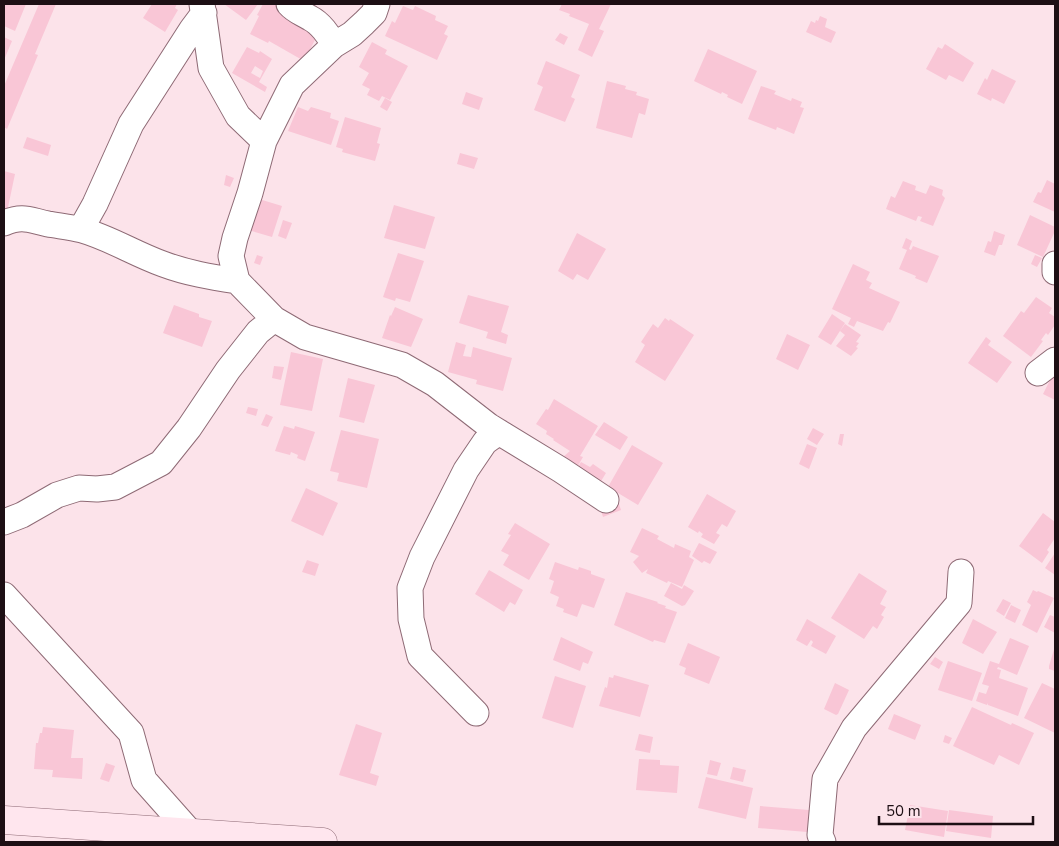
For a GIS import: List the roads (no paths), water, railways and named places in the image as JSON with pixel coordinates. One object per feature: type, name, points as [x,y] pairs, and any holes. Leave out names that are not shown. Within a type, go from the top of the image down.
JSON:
[{"type":"main road","points":[[4,820],[323,842]]},
{"type":"street","points":[[289,4],[299,13],[311,18],[330,36],[334,45]]},
{"type":"street","points":[[377,4],[374,13],[364,23],[352,34],[334,45],[292,85],[264,141],[235,238],[231,256],[237,281],[274,319],[305,337],[402,365],[435,384],[489,426],[606,500]]},
{"type":"street","points":[[203,9],[211,68],[238,116],[264,141]]},
{"type":"street","points":[[81,229],[95,204],[131,124],[203,9]]},
{"type":"street","points":[[4,223],[14,219],[27,218],[46,224],[81,229],[162,264],[199,276],[237,281]]},
{"type":"street","points":[[1055,264],[1055,272]]},
{"type":"street","points":[[4,522],[22,515],[56,495],[79,488],[115,487],[161,463],[189,428],[228,370],[258,332],[274,319]]},
{"type":"street","points":[[476,713],[420,656],[411,619],[410,588],[422,556],[466,470],[485,442],[499,432]]},
{"type":"street","points":[[823,842],[820,835],[825,778],[854,728],[959,603],[961,572]]},
{"type":"street","points":[[4,594],[131,733],[144,780],[191,833]]}]
